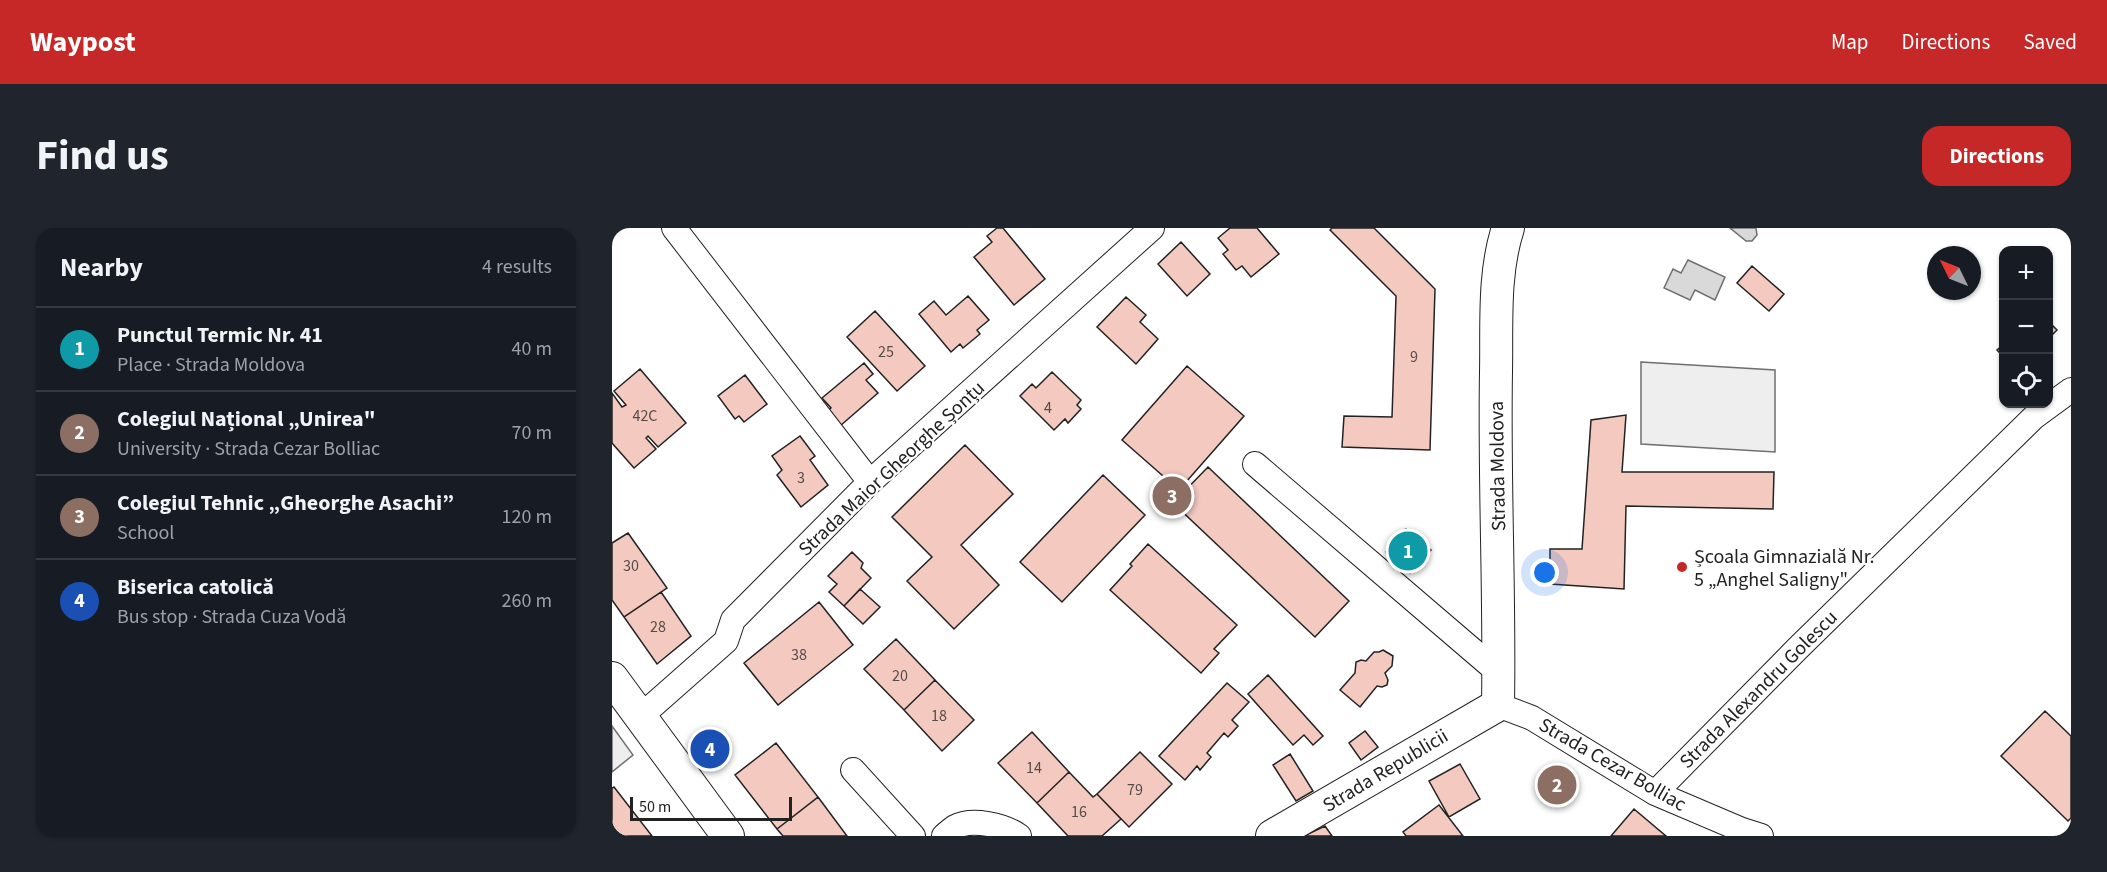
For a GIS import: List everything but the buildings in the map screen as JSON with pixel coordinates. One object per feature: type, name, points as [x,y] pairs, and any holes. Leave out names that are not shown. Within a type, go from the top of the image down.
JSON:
[{"type":"main road","name":"Strada Moldova","points":[[1498,705],[1497,291],[1500,259],[1508,228]]},
{"type":"main road","points":[[612,678],[728,836]]},
{"type":"main road","name":"Strada Republicii","points":[[1272,836],[1498,705]]},
{"type":"street","points":[[674,228],[870,482]]},
{"type":"street","name":"Strada Maior Gheorghe Șonțu","points":[[641,716],[726,641],[733,620],[870,482],[1152,228]]},
{"type":"street","name":"Strada Alexandru Golescu","points":[[1656,793],[1797,649],[2034,417],[2071,390]]},
{"type":"street","points":[[1255,464],[1498,672]]},
{"type":"street","name":"Strada Cezar Bolliac","points":[[1498,705],[1532,718],[1656,793],[1742,831],[1761,836]]},
{"type":"street","points":[[853,770],[914,836]]},
{"type":"street","points":[[944,836],[957,826],[982,823],[1001,826],[1019,836]]},
{"type":"shaded area","points":[[1730,228],[1756,228],[1757,235],[1752,241],[1746,241]]},
{"type":"shaded area","points":[[1688,260],[1725,277],[1715,300],[1695,290],[1690,300],[1664,288],[1673,269],[1681,273]]},
{"type":"shaded area","points":[[1641,362],[1775,370],[1775,452],[1641,444]]},
{"type":"shaded area","points":[[612,726],[633,755],[612,772]]},
{"type":"place","name":"Colegiul Tehnic „Gheorghe Asachi”","points":[[1172,496]]},
{"type":"place","name":"Punctul Termic Nr. 41","points":[[1408,551]]},
{"type":"place","name":"Școala Gimnazială Nr. 5 „Anghel Saligny\"","points":[[1682,567]]},
{"type":"place","name":"Biserica catolică","points":[[710,749]]},
{"type":"place","name":"Colegiul Național „Unirea\"","points":[[1557,785]]}]
